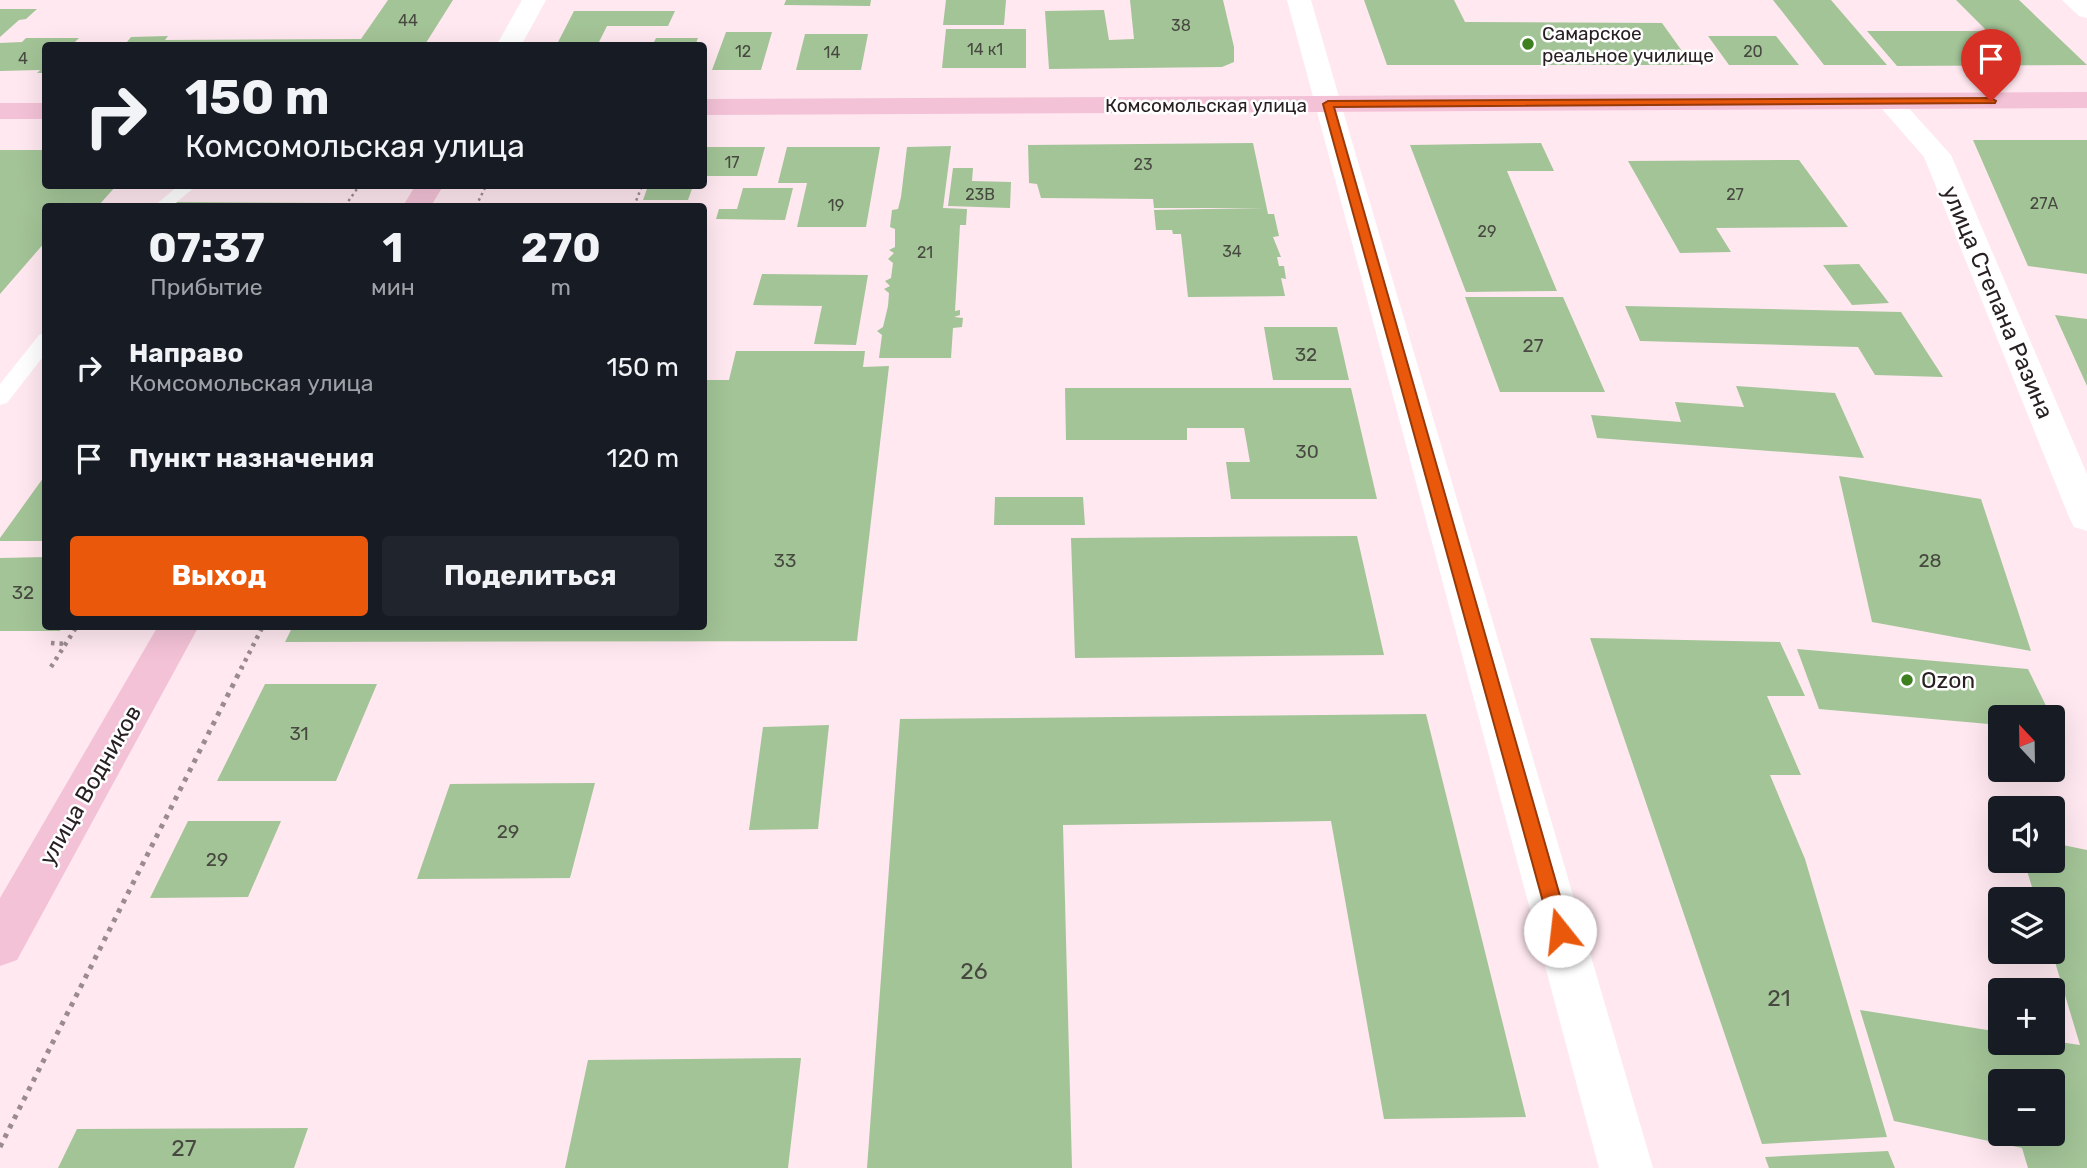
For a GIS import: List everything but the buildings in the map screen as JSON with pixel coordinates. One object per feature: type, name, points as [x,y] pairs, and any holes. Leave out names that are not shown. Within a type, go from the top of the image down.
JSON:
[{"type":"main road","name":"Комсомольская улица","points":[[707,107],[2087,100]]},
{"type":"main road","points":[[0,111],[42,111]]},
{"type":"main road","name":"улица Водников","points":[[0,943],[177,630]]},
{"type":"street","points":[[510,42],[534,0]]},
{"type":"street","points":[[1299,0],[1626,1168]]},
{"type":"street","points":[[2074,0],[2087,11]]},
{"type":"street","name":"улица Степана Разина","points":[[1888,101],[1937,155],[2087,517]]},
{"type":"lane","points":[[166,203],[184,189]]},
{"type":"lane","points":[[0,398],[42,344]]},
{"type":"path","points":[[51,667],[75,630]]},
{"type":"path","points":[[0,1147],[261,630]]},
{"type":"path","points":[[51,643],[66,644]]},
{"type":"place","name":"Самарское реальное училище","points":[[1528,44]]},
{"type":"place","name":"Ozon","points":[[1907,680]]},
{"type":"route","points":[[1560,931],[1328,104],[1991,101]]}]
